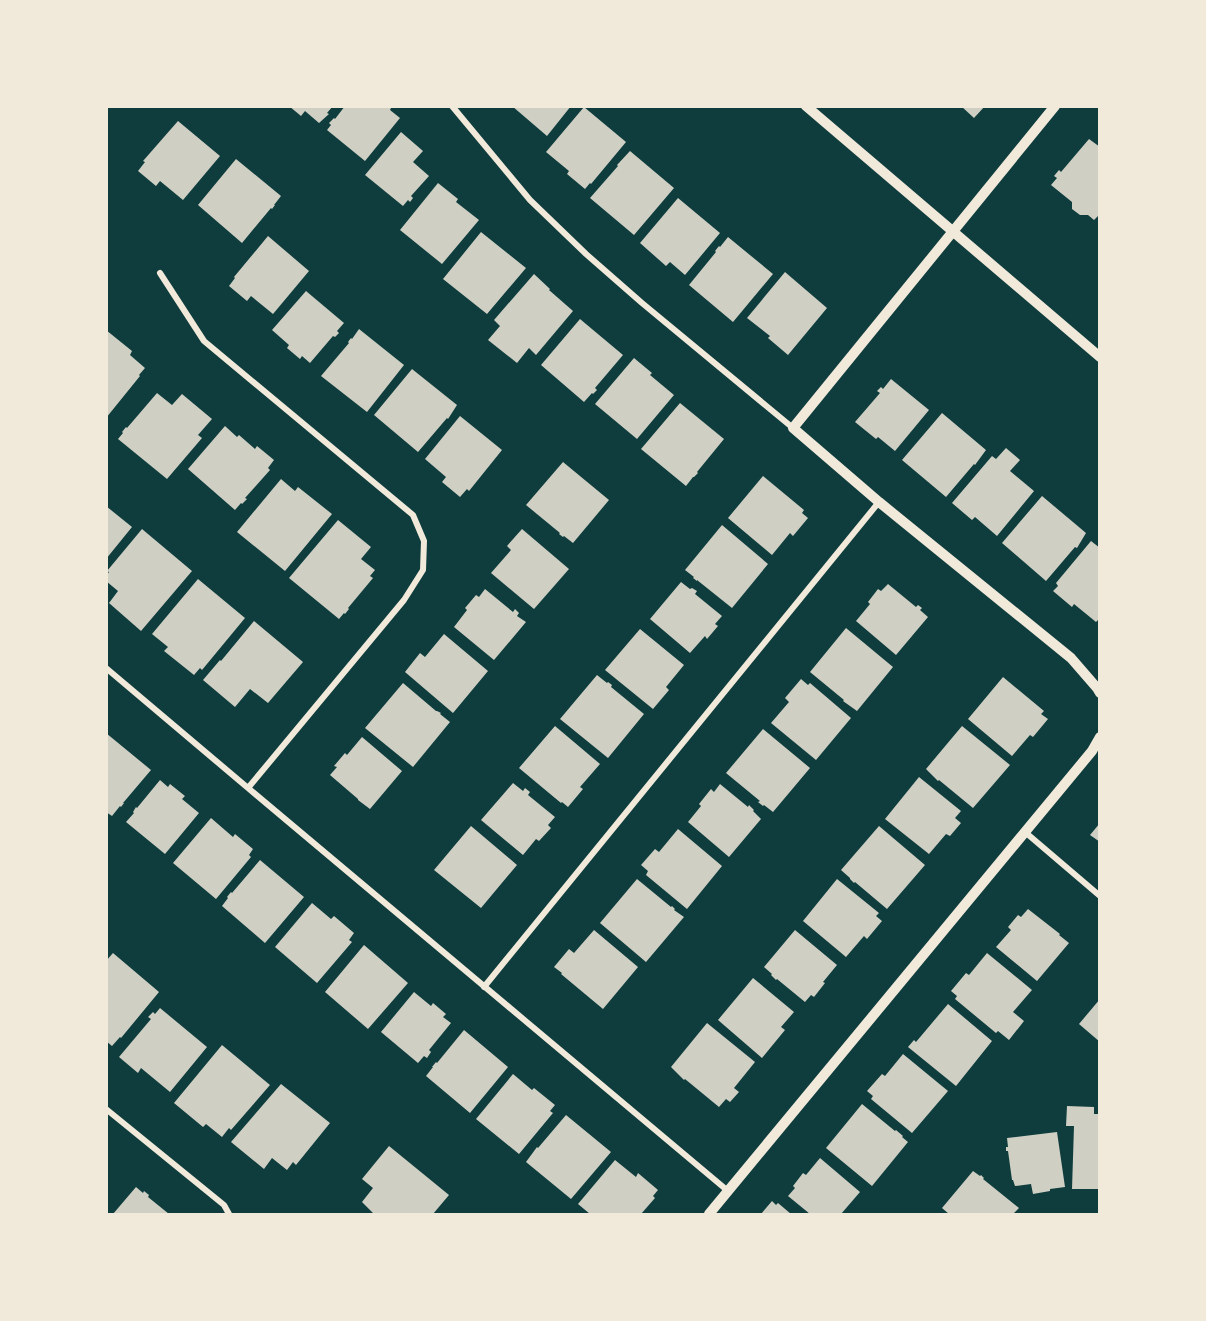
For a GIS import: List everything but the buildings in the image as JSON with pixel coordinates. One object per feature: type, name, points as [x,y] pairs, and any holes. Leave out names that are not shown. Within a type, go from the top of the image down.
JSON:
[{"type":"street","points":[[452,106],[530,200],[586,254],[879,502],[1071,658],[1100,693]]},
{"type":"street","points":[[806,106],[1100,357]]},
{"type":"street","points":[[793,428],[1055,106]]},
{"type":"street","points":[[160,273],[204,341],[414,515],[424,541],[423,570],[404,600],[248,788]]},
{"type":"street","points":[[484,987],[879,502]]},
{"type":"street","points":[[106,668],[728,1191]]},
{"type":"street","points":[[709,1215],[1092,751],[1100,737]]},
{"type":"street","points":[[1025,832],[1100,896]]},
{"type":"street","points":[[106,1109],[224,1205],[229,1215]]}]
